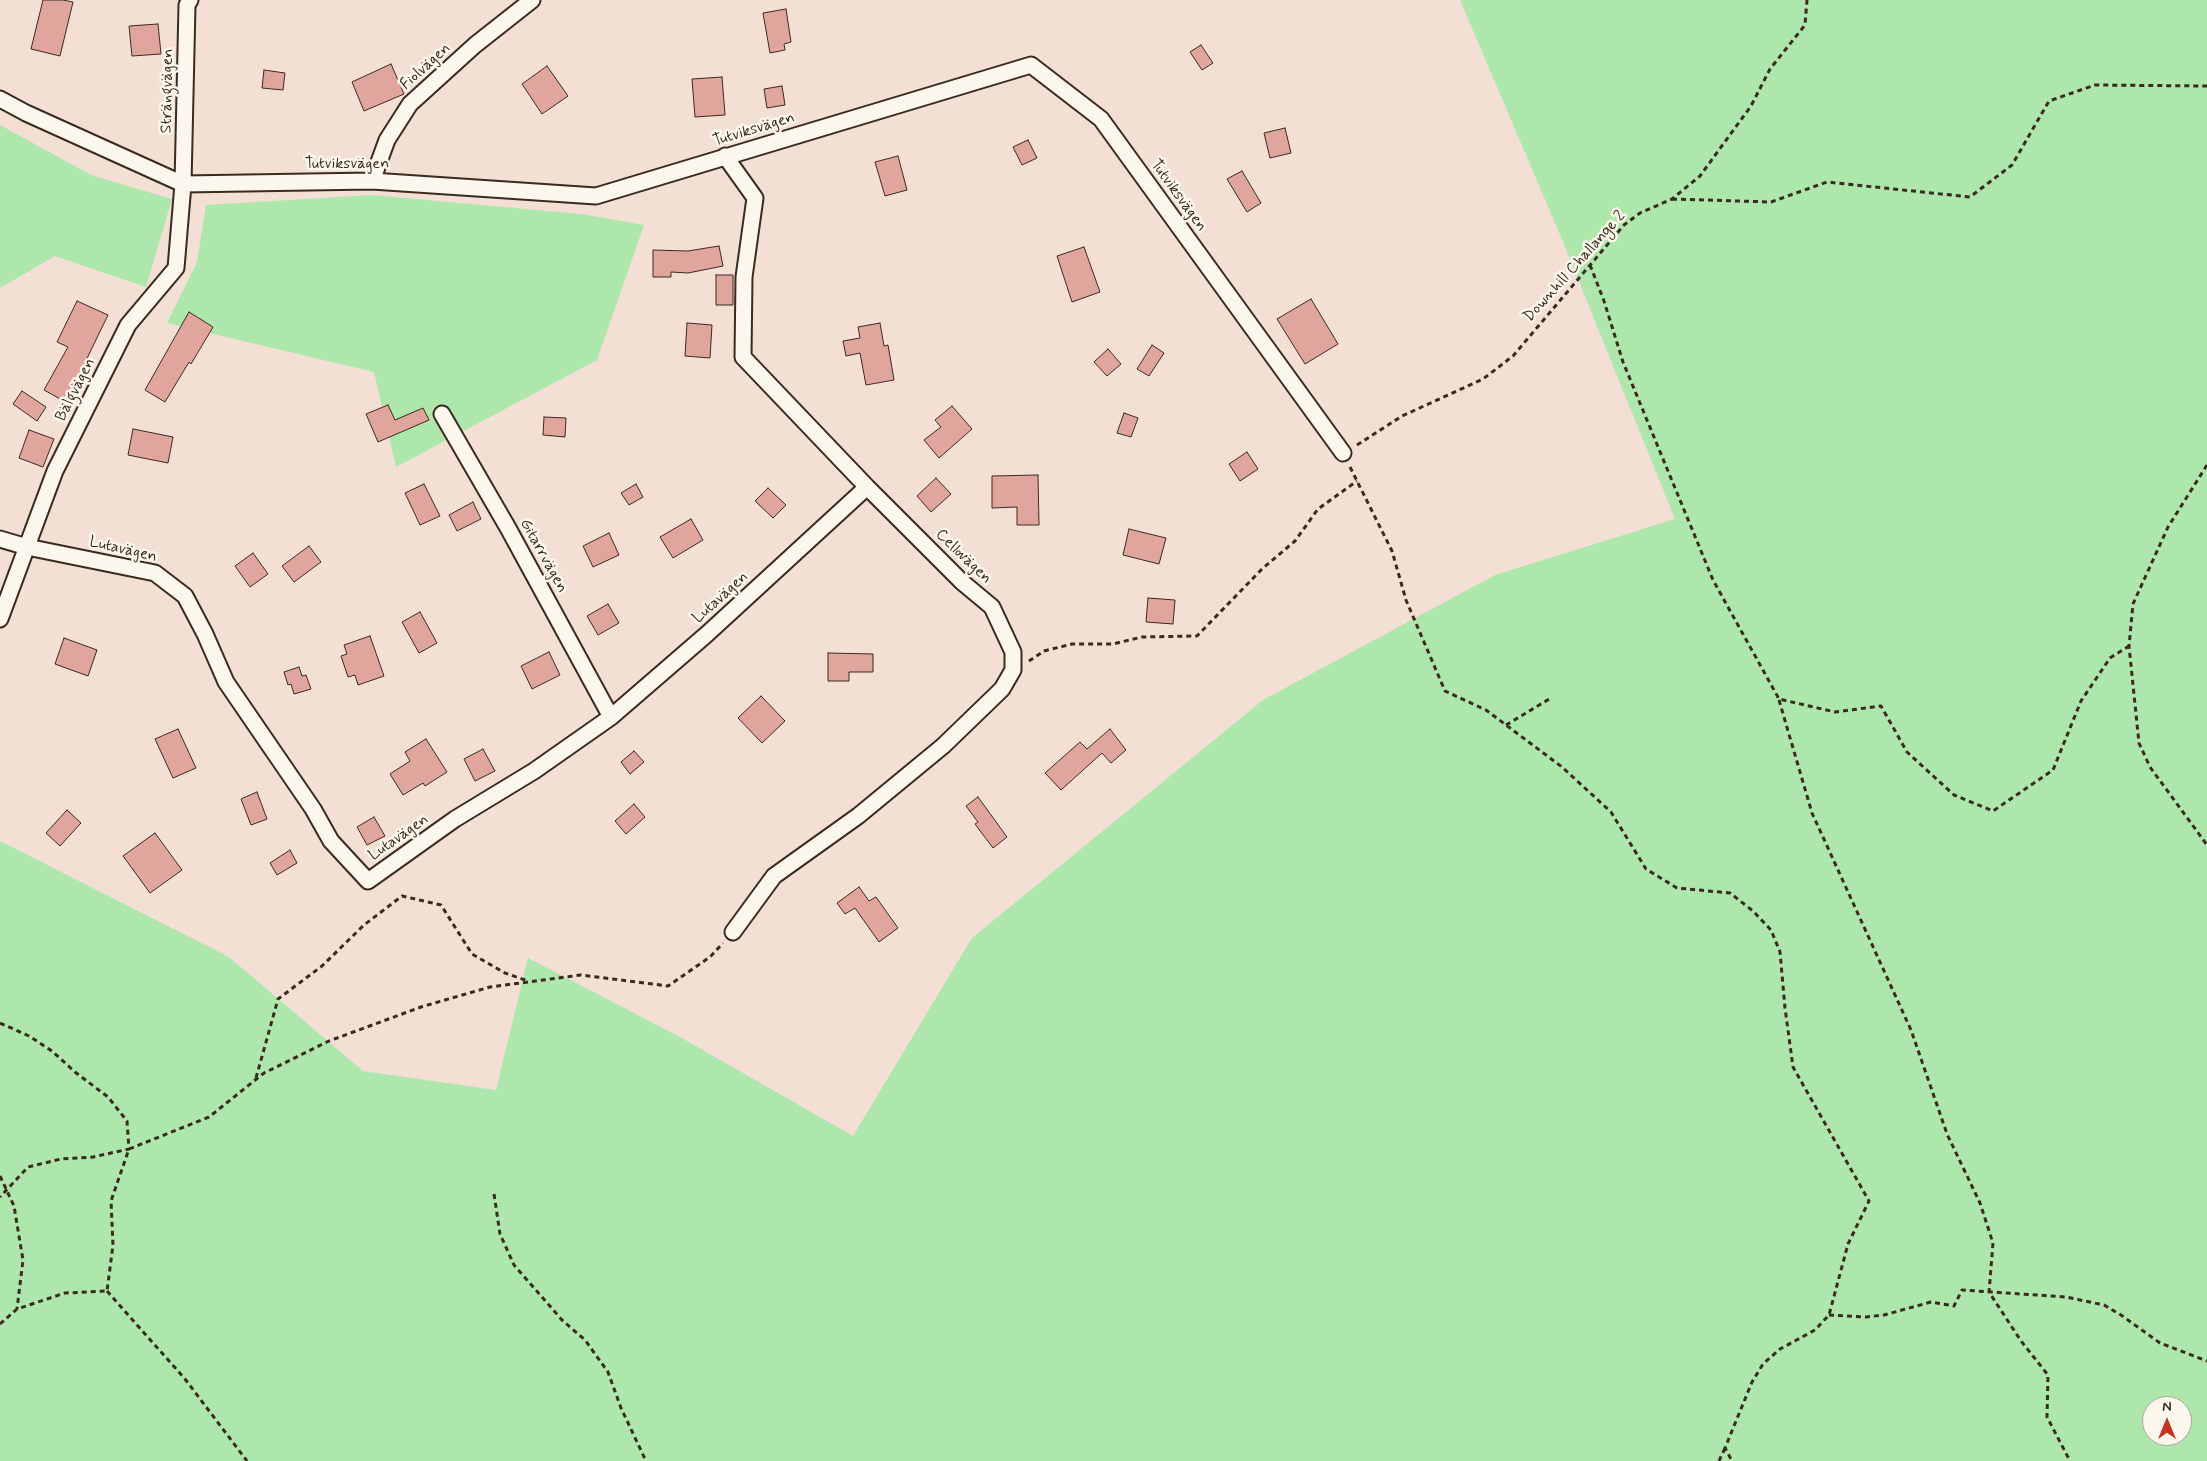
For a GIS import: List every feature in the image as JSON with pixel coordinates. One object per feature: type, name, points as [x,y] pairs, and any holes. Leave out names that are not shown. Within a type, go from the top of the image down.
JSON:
[{"type":"street","name":"Strängvägen","points":[[183,184],[187,5],[190,0]]},
{"type":"street","name":"Fiolvägen","points":[[372,181],[387,140],[410,104],[475,46],[532,0]]},
{"type":"street","name":"Tutviksvägen","points":[[0,99],[26,113],[183,184],[372,181],[596,196],[1031,65],[1101,119],[1343,453]]},
{"type":"street","name":"Cellovägen","points":[[724,156],[755,198],[744,277],[743,356],[751,367],[867,487],[962,582],[992,608],[1013,652],[1013,670]]},
{"type":"street","name":"Bälgvägen","points":[[0,619],[55,471],[128,325],[176,268],[183,184]]},
{"type":"street","name":"Gitarrvägen","points":[[442,414],[508,528],[611,717]]},
{"type":"street","name":"Lutavägen","points":[[0,539],[27,547],[155,573],[185,596],[205,634],[226,682],[313,809],[331,841],[368,881],[455,819],[534,771],[611,717],[707,634],[867,487]]},
{"type":"street","points":[[734,932],[774,876],[858,816],[943,746],[1002,689],[1013,670]]},
{"type":"path","name":"Downhill Challange 2","points":[[1343,453],[1402,416],[1483,378],[1512,356],[1624,225],[1640,213],[1672,199],[1700,176],[1751,106],[1770,69],[1805,25],[1807,0]]},
{"type":"path","points":[[1672,199],[1771,202],[1827,182],[1970,197],[2012,165],[2049,101],[2095,86],[2207,86]]},
{"type":"path","points":[[1590,265],[1604,301],[1626,371],[1713,580],[1779,699],[1812,813],[1912,1030],[1946,1134],[1980,1203],[1993,1243],[1989,1292],[2021,1341],[2048,1375],[2047,1417],[2070,1461]]},
{"type":"path","points":[[1343,453],[1392,551],[1406,600],[1432,655],[1445,690],[1486,710],[1562,767],[1612,812],[1646,869],[1677,888],[1730,893],[1753,911],[1771,930],[1780,952],[1784,1008],[1794,1067],[1869,1201],[1848,1244],[1829,1315],[1815,1330],[1780,1349],[1763,1364],[1752,1382],[1719,1461]]},
{"type":"path","points":[[2207,465],[2168,527],[2133,604],[2129,646],[2139,743],[2150,767],[2207,845]]},
{"type":"path","points":[[1013,670],[1044,651],[1072,644],[1113,644],[1142,637],[1197,636],[1262,569],[1295,541],[1318,509],[1357,480]]},
{"type":"path","points":[[1779,699],[1834,712],[1881,706],[1907,752],[1954,795],[1993,811],[2053,770],[2081,701],[2110,658],[2129,646]]},
{"type":"path","points":[[1506,725],[1551,698]]},
{"type":"path","points":[[256,1079],[278,999],[322,966],[364,925],[402,896],[441,905],[472,954],[505,973],[531,982]]},
{"type":"path","points":[[0,1197],[28,1167],[62,1159],[93,1157],[129,1149],[209,1116],[264,1073],[328,1041],[421,1007],[490,987],[581,975],[668,986],[710,957],[734,932]]},
{"type":"path","points":[[0,1023],[29,1036],[52,1051],[75,1072],[108,1097],[127,1121],[129,1149],[111,1201],[113,1245],[107,1291],[185,1380],[247,1461]]},
{"type":"path","points":[[0,1176],[14,1206],[23,1260],[17,1309]]},
{"type":"path","points":[[494,1194],[500,1234],[514,1265],[562,1320],[585,1340],[608,1372],[621,1408],[646,1461]]},
{"type":"path","points":[[1829,1315],[1866,1317],[1931,1302],[1954,1306],[1962,1290],[2066,1297],[2104,1306],[2121,1315],[2160,1343],[2207,1361]]},
{"type":"path","points":[[0,1324],[17,1309],[66,1293],[107,1291]]},
{"type":"path","points":[[1726,1448],[1732,1461]]},
{"type":"green space","points":[[1460,0],[2207,0],[2207,1461],[0,1461],[0,841],[229,957],[363,1071],[496,1090],[528,958],[680,1037],[853,1136],[972,938],[1263,700],[1495,575],[1675,519],[1561,237]]},
{"type":"green space","points":[[0,125],[91,175],[172,199],[146,287],[55,256],[0,288]]},
{"type":"green space","points":[[372,195],[581,214],[644,225],[597,360],[396,467],[374,372],[167,323],[197,262],[206,205]]},
{"type":"building","points":[[43,0],[73,2],[60,56],[31,49]]},
{"type":"building","points":[[786,9],[791,42],[784,44],[785,50],[770,53],[763,13]]},
{"type":"building","points":[[158,24],[161,54],[132,56],[129,26]]},
{"type":"building","points":[[1201,45],[1213,63],[1202,70],[1190,52]]},
{"type":"building","points":[[391,64],[404,94],[364,111],[352,82]]},
{"type":"building","points":[[547,66],[568,96],[542,114],[522,84]]},
{"type":"building","points":[[264,70],[285,73],[283,90],[262,88]]},
{"type":"building","points":[[722,77],[725,115],[695,117],[692,79]]},
{"type":"building","points":[[782,86],[785,105],[767,108],[764,89]]},
{"type":"building","points":[[1285,128],[1291,153],[1270,158],[1264,133]]},
{"type":"building","points":[[1028,140],[1037,158],[1022,165],[1013,147]]},
{"type":"building","points":[[898,156],[907,190],[885,196],[875,162]]},
{"type":"building","points":[[1242,171],[1261,203],[1247,212],[1227,179]]},
{"type":"building","points":[[719,246],[723,266],[688,273],[671,272],[671,277],[653,277],[653,250],[688,251]]},
{"type":"building","points":[[1084,247],[1100,292],[1072,302],[1057,256]]},
{"type":"building","points":[[716,275],[733,275],[733,305],[716,305]]},
{"type":"building","points":[[1311,299],[1338,344],[1305,364],[1277,319]]},
{"type":"building","points":[[77,301],[108,315],[78,377],[85,381],[71,405],[44,390],[68,347],[57,342]]},
{"type":"building","points":[[189,312],[213,327],[165,402],[145,390]]},
{"type":"building","points":[[687,323],[712,325],[710,358],[685,356]]},
{"type":"building","points":[[880,323],[884,346],[888,345],[894,380],[866,385],[860,353],[846,356],[843,341],[860,338],[858,327]]},
{"type":"building","points":[[1152,345],[1164,353],[1149,376],[1137,369]]},
{"type":"building","points":[[1108,349],[1121,364],[1107,376],[1094,362]]},
{"type":"building","points":[[22,391],[46,407],[37,421],[13,404]]},
{"type":"building","points":[[388,405],[395,420],[423,408],[429,420],[378,442],[366,414]]},
{"type":"building","points":[[952,406],[972,429],[939,458],[924,440],[941,427],[935,420]]},
{"type":"building","points":[[1124,413],[1138,418],[1131,437],[1117,433]]},
{"type":"building","points":[[544,417],[566,418],[565,437],[543,435]]},
{"type":"building","points":[[133,429],[173,437],[168,463],[128,455]]},
{"type":"building","points":[[29,430],[54,439],[43,467],[19,458]]},
{"type":"building","points":[[1247,452],[1258,469],[1240,481],[1229,464]]},
{"type":"building","points":[[1038,475],[1039,525],[1017,525],[1017,507],[992,508],[992,476]]},
{"type":"building","points":[[936,478],[951,494],[931,512],[917,496]]},
{"type":"building","points":[[424,484],[440,516],[420,525],[405,493]]},
{"type":"building","points":[[636,484],[643,497],[629,505],[621,493]]},
{"type":"building","points":[[768,488],[786,505],[773,518],[755,501]]},
{"type":"building","points":[[473,502],[481,519],[457,531],[449,515]]},
{"type":"building","points":[[691,519],[703,540],[673,558],[660,537]]},
{"type":"building","points":[[1129,529],[1166,538],[1159,564],[1123,555]]},
{"type":"building","points":[[609,533],[619,555],[593,567],[583,546]]},
{"type":"building","points":[[309,546],[321,562],[294,582],[282,566]]},
{"type":"building","points":[[253,553],[268,574],[250,587],[235,566]]},
{"type":"building","points":[[1148,598],[1175,600],[1173,624],[1146,622]]},
{"type":"building","points":[[608,604],[619,623],[598,635],[587,616]]},
{"type":"building","points":[[420,612],[437,643],[419,653],[402,622]]},
{"type":"building","points":[[370,636],[384,676],[358,685],[355,675],[348,677],[341,656],[347,654],[344,645]]},
{"type":"building","points":[[64,638],[97,650],[88,676],[55,664]]},
{"type":"building","points":[[549,652],[560,675],[532,689],[521,666]]},
{"type":"building","points":[[828,653],[873,654],[873,672],[849,672],[849,681],[828,681]]},
{"type":"building","points":[[299,667],[302,676],[306,675],[311,689],[294,694],[291,684],[288,685],[284,672]]},
{"type":"building","points":[[761,696],[785,721],[762,743],[738,718]]},
{"type":"building","points":[[178,729],[196,768],[173,778],[155,739]]},
{"type":"building","points":[[1110,729],[1126,750],[1111,763],[1102,753],[1061,790],[1045,773],[1080,742],[1087,749]]},
{"type":"building","points":[[426,739],[447,772],[425,786],[423,783],[403,795],[390,774],[410,761],[405,752]]},
{"type":"building","points":[[483,749],[495,771],[475,781],[464,759]]},
{"type":"building","points":[[634,751],[644,762],[630,774],[621,762]]},
{"type":"building","points":[[257,792],[267,819],[251,825],[241,799]]},
{"type":"building","points":[[978,797],[1007,837],[993,848],[975,824],[978,822],[966,806]]},
{"type":"building","points":[[634,804],[645,817],[626,834],[615,821]]},
{"type":"building","points":[[67,810],[81,823],[60,846],[46,833]]},
{"type":"building","points":[[374,817],[385,836],[367,845],[357,827]]},
{"type":"building","points":[[155,833],[182,870],[150,893],[123,856]]},
{"type":"building","points":[[290,850],[297,863],[277,875],[270,863]]},
{"type":"building","points":[[859,887],[869,901],[876,897],[898,928],[879,942],[855,908],[845,914],[837,903]]}]
